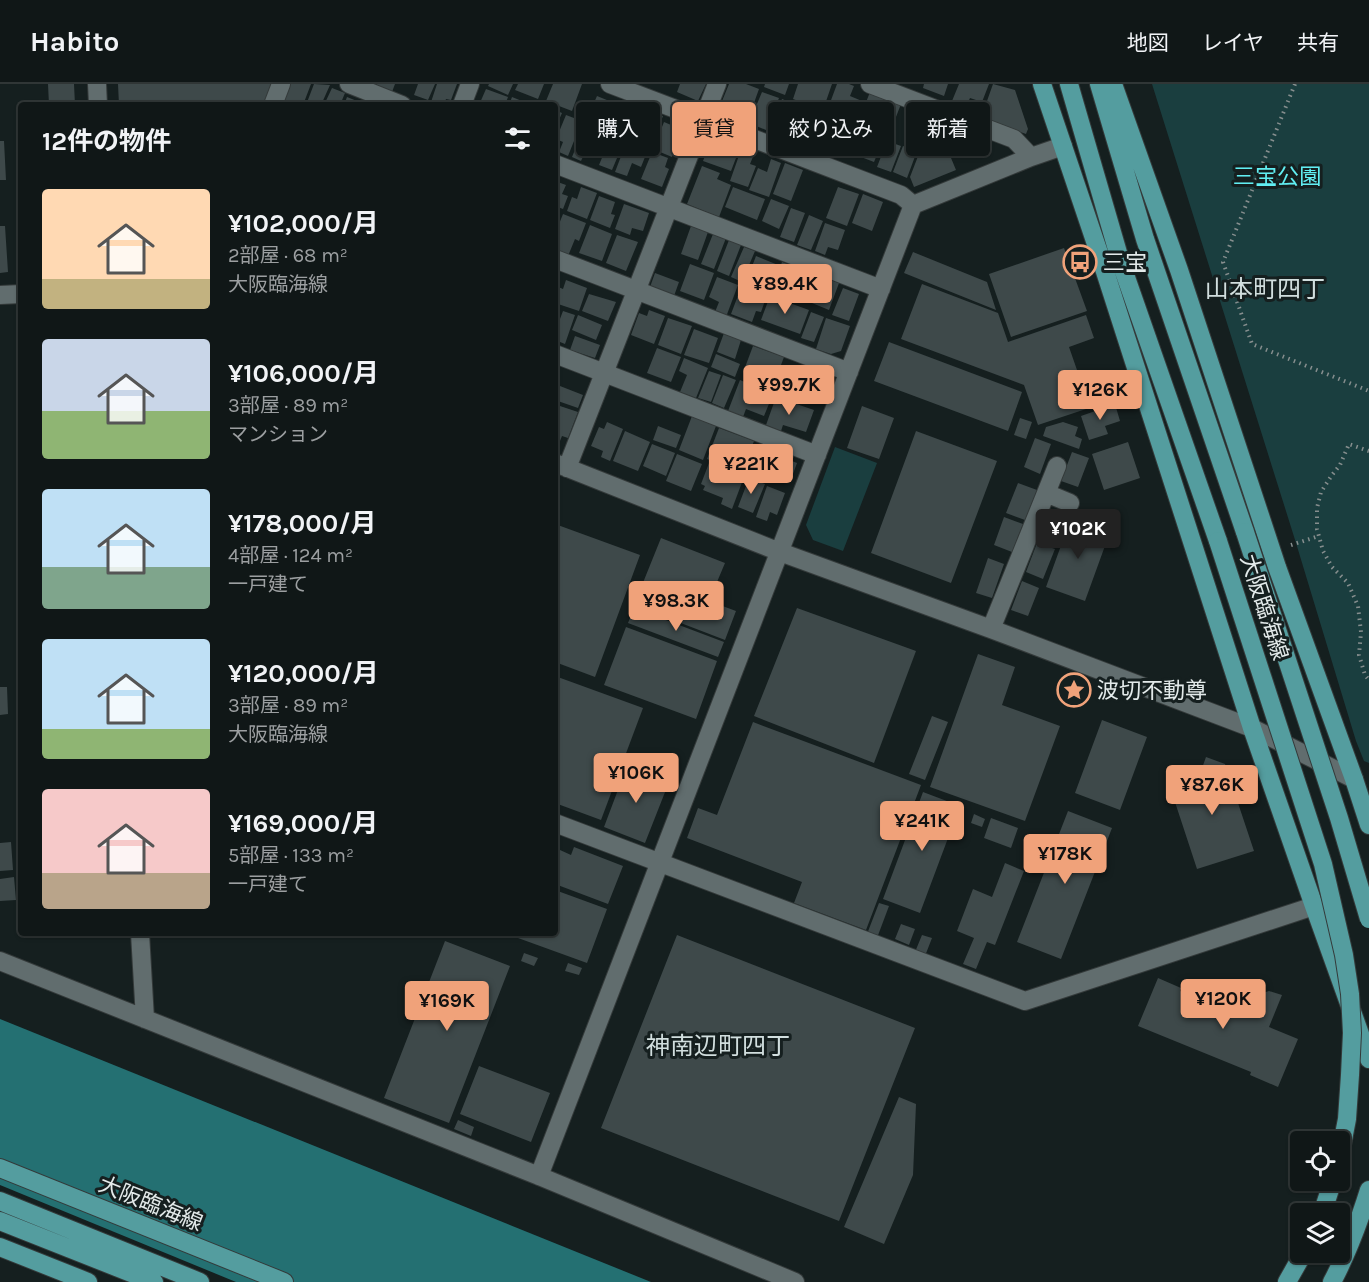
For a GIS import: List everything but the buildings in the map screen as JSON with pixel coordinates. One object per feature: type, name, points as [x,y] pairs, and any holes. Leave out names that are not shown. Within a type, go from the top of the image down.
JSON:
[{"type":"main road","points":[[1042,84],[1100,256],[1251,728],[1369,1059]]},
{"type":"main road","name":"大阪臨海線","points":[[1069,84],[1121,263],[1218,541],[1323,864],[1344,955],[1350,994],[1352,1033],[1345,1131]]},
{"type":"main road","name":"大阪臨海線","points":[[1099,84],[1145,239],[1340,818],[1369,919]]},
{"type":"main road","points":[[1113,84],[1179,270],[1277,567],[1369,825]]},
{"type":"main road","name":"大阪臨海線","points":[[0,1168],[284,1282]]},
{"type":"main road","points":[[1332,1282],[1356,1230],[1369,1190]]},
{"type":"main road","points":[[0,1201],[200,1282]]},
{"type":"main road","points":[[0,1221],[154,1282]]},
{"type":"main road","points":[[0,1247],[88,1282]]},
{"type":"main road","points":[[1287,1282],[1298,1263]]},
{"type":"street","points":[[97,84],[98,102]]},
{"type":"street","points":[[274,102],[281,84]]},
{"type":"street","points":[[349,84],[394,102]]},
{"type":"street","points":[[463,102],[470,84]]},
{"type":"street","points":[[610,84],[672,108]]},
{"type":"street","points":[[710,102],[717,84]]},
{"type":"street","points":[[870,84],[1014,139],[1031,157]]},
{"type":"street","points":[[756,140],[901,195],[913,205]]},
{"type":"street","points":[[539,1176],[913,205],[1063,146]]},
{"type":"street","points":[[689,156],[604,373],[561,466],[780,552],[1251,728],[1354,779]]},
{"type":"street","points":[[558,165],[881,289]]},
{"type":"street","points":[[558,260],[849,372]]},
{"type":"street","points":[[0,295],[18,294]]},
{"type":"street","points":[[558,355],[817,455]]},
{"type":"street","points":[[991,629],[1057,466]]},
{"type":"street","points":[[1046,494],[1070,502]]},
{"type":"street","points":[[558,824],[1025,1001],[1314,906]]},
{"type":"street","points":[[140,936],[144,1019]]},
{"type":"street","points":[[0,961],[539,1176],[795,1282]]},
{"type":"path","points":[[1295,84],[1223,262],[1252,344],[1369,391]]},
{"type":"path","points":[[1369,451],[1349,444],[1340,465],[1321,492],[1317,508],[1317,529],[1323,551],[1332,567],[1348,583],[1358,606],[1361,632],[1359,655],[1365,675],[1369,680]]},
{"type":"path","points":[[1289,546],[1319,536]]},
{"type":"green space","name":"三宝公園","points":[[1152,84],[1369,84],[1369,763],[1364,761],[1356,741]]},
{"type":"green space","points":[[835,447],[877,463],[843,551],[813,540],[806,525]]},
{"type":"water","points":[[0,1019],[651,1282],[236,1282],[0,1185]]},
{"type":"place","name":"三宝","points":[[1080,262]]},
{"type":"place","name":"波切不動尊","points":[[1074,690]]},
{"type":"district","name":"山本町四丁","points":[[1265,289]]},
{"type":"district","name":"神南辺町四丁","points":[[718,1046]]}]
